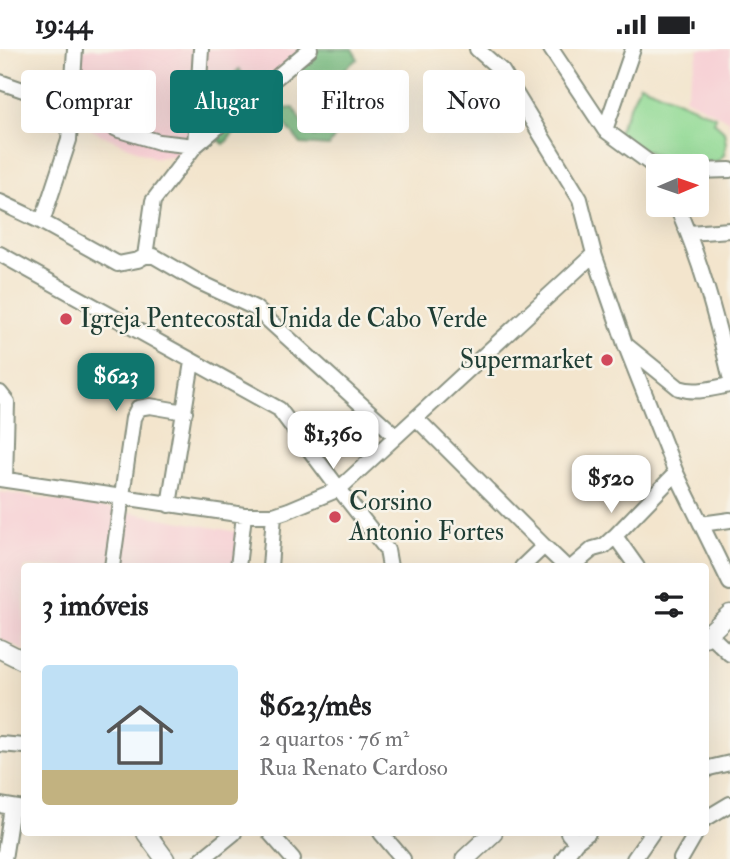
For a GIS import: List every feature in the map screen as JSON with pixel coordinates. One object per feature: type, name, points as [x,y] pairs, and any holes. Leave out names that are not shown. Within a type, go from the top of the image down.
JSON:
[{"type":"street","points":[[74,70],[75,49]]},
{"type":"street","points":[[195,146],[201,49]]},
{"type":"street","points":[[145,256],[153,201],[195,146],[310,49]]},
{"type":"street","points":[[477,49],[502,71],[580,199],[594,254],[625,344],[676,473],[730,583]]},
{"type":"street","points":[[551,49],[605,130],[646,160]]},
{"type":"street","points":[[605,130],[633,49]]},
{"type":"street","points":[[0,82],[21,89]]},
{"type":"street","points":[[43,222],[70,133]]},
{"type":"street","points":[[129,133],[159,142],[195,146]]},
{"type":"street","points":[[709,171],[730,170]]},
{"type":"street","points":[[0,202],[43,222],[118,264],[154,256],[197,281],[255,308],[396,436]]},
{"type":"street","points":[[682,217],[714,309],[730,376]]},
{"type":"street","points":[[689,233],[730,230]]},
{"type":"street","points":[[0,254],[279,409],[387,549],[389,563]]},
{"type":"street","points":[[0,393],[7,402],[3,480],[244,515],[274,515],[339,489],[594,254]]},
{"type":"street","points":[[714,309],[730,307]]},
{"type":"street","points":[[625,344],[679,388],[699,391],[730,385]]},
{"type":"street","points":[[169,505],[192,362]]},
{"type":"street","points":[[113,563],[133,418],[138,408],[149,406],[185,412]]},
{"type":"street","points":[[416,418],[562,563]]},
{"type":"street","points":[[577,563],[593,549],[604,546],[676,473]]},
{"type":"street","points":[[238,563],[244,515]]},
{"type":"street","points":[[270,563],[274,515]]},
{"type":"street","points":[[701,524],[730,520]]},
{"type":"street","points":[[615,536],[634,563]]},
{"type":"street","points":[[526,563],[544,546]]},
{"type":"street","points":[[709,634],[730,614]]},
{"type":"street","points":[[709,638],[730,654]]},
{"type":"street","points":[[0,649],[21,660]]},
{"type":"street","points":[[0,744],[21,746]]},
{"type":"street","points":[[709,768],[730,763]]},
{"type":"street","points":[[709,817],[730,804]]},
{"type":"street","points":[[4,859],[12,807]]},
{"type":"street","points":[[148,836],[165,859]]},
{"type":"street","points":[[202,859],[230,836]]},
{"type":"street","points":[[273,836],[293,859]]},
{"type":"street","points":[[384,836],[403,859]]},
{"type":"street","points":[[465,859],[490,836]]},
{"type":"street","points":[[634,859],[650,836]]},
{"type":"street","points":[[681,859],[694,836]]},
{"type":"street","points":[[563,859],[572,838]]},
{"type":"shaded area","points":[[81,49],[303,49],[280,70],[170,70],[170,133],[211,133],[188,154],[155,158],[98,133],[156,133],[156,70],[81,70]]},
{"type":"shaded area","points":[[699,49],[730,49],[730,130],[728,120],[685,98]]},
{"type":"shaded area","points":[[0,492],[243,533],[239,563],[21,563],[21,649],[0,638]]},
{"type":"green space","points":[[319,49],[352,49],[358,59],[344,70],[301,70],[301,66]]},
{"type":"green space","points":[[640,84],[715,116],[714,122],[724,131],[726,144],[724,155],[718,161],[709,162],[709,154],[653,154],[616,136]]},
{"type":"green space","points":[[294,108],[297,114],[297,133],[311,133],[315,137],[320,133],[337,133],[329,146],[301,144],[283,122],[283,109]]},
{"type":"green space","points":[[211,133],[234,133],[224,144]]},
{"type":"place","name":"Igreja Pentecostal Unida de Cabo Verde","points":[[66,319]]},
{"type":"place","name":"Supermarket","points":[[607,360]]},
{"type":"place","name":"Corsino Antonio Fortes","points":[[335,517]]}]
